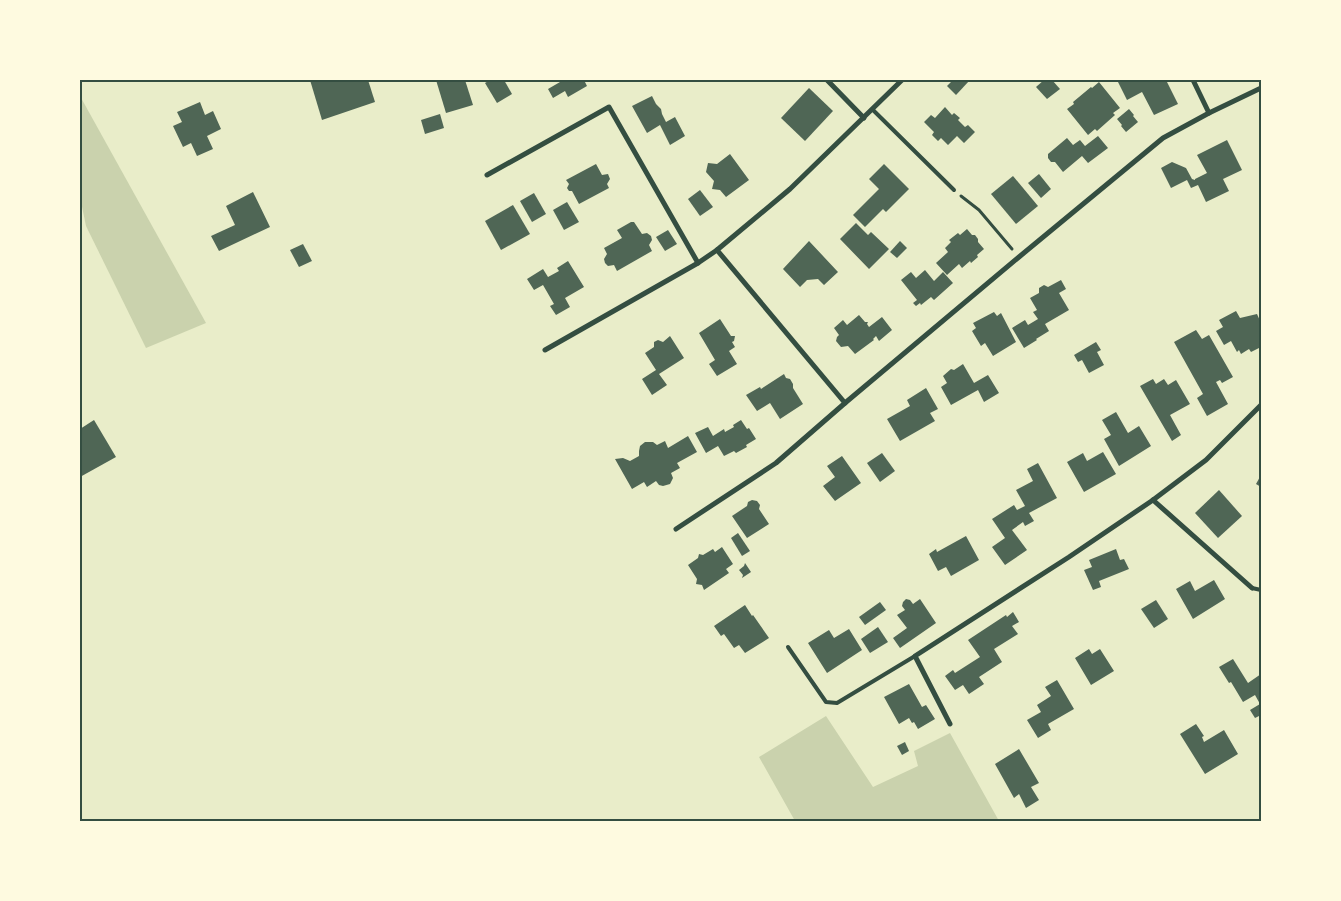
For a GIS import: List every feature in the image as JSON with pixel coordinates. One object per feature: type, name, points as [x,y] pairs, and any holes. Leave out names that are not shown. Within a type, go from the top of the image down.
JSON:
[{"type":"street","points":[[827,80],[864,118]]},
{"type":"street","points":[[546,350],[698,263],[717,250],[790,189],[902,80]]},
{"type":"street","points":[[1193,80],[1209,112]]},
{"type":"street","points":[[676,529],[776,463],[845,403],[1163,138],[1209,112],[1261,88]]},
{"type":"street","points":[[487,175],[609,107],[698,263]]},
{"type":"street","points":[[717,250],[845,403]]},
{"type":"street","points":[[950,724],[915,656],[1153,500],[1206,460],[1261,405]]},
{"type":"street","points":[[1153,500],[1252,588]]},
{"type":"lane","points":[[873,110],[954,190]]},
{"type":"lane","points":[[1252,588],[1261,590]]},
{"type":"lane","points":[[788,646],[826,702],[837,703],[915,656]]},
{"type":"path","points":[[954,190],[978,210],[1019,257]]},
{"type":"green space","points":[[80,96],[206,323],[146,348],[86,226],[80,197]]},
{"type":"green space","points":[[826,716],[873,787],[918,766],[914,751],[950,733],[999,821],[795,821],[759,757]]},
{"type":"building","points":[[310,80],[368,80],[375,102],[322,120]]},
{"type":"building","points":[[436,80],[465,80],[473,105],[446,113]]},
{"type":"building","points":[[490,80],[504,80],[512,94],[497,103],[485,83]]},
{"type":"building","points":[[558,80],[584,80],[587,86],[568,97],[565,91],[553,98],[548,89],[560,82]]},
{"type":"building","points":[[953,80],[970,80],[956,95],[947,86]]},
{"type":"building","points":[[1044,80],[1052,80],[1060,89],[1047,99],[1036,87]]},
{"type":"building","points":[[1123,80],[1156,80],[1157,82],[1166,80],[1178,104],[1154,115],[1142,92],[1127,100],[1118,82]]},
{"type":"building","points":[[1099,82],[1120,108],[1097,131],[1095,129],[1088,135],[1067,109]]},
{"type":"building","points":[[809,88],[833,111],[805,141],[781,118]]},
{"type":"building","points":[[652,96],[661,109],[666,122],[675,117],[685,136],[670,145],[660,125],[647,133],[632,106]]},
{"type":"building","points":[[200,102],[205,115],[213,111],[221,129],[207,136],[213,149],[197,156],[191,143],[183,147],[173,126],[182,122],[177,112]]},
{"type":"building","points":[[945,107],[952,115],[954,113],[960,118],[958,120],[965,127],[968,125],[975,132],[964,143],[957,136],[948,145],[941,138],[938,141],[932,135],[934,132],[924,122],[931,115],[935,118]]},
{"type":"building","points":[[1129,109],[1138,122],[1126,132],[1117,119]]},
{"type":"building","points":[[440,114],[444,128],[425,134],[421,120]]},
{"type":"building","points":[[1098,136],[1108,148],[1088,163],[1082,156],[1063,172],[1055,162],[1051,162],[1048,158],[1048,154],[1067,138],[1073,145],[1080,140],[1085,146]]},
{"type":"building","points":[[1227,140],[1242,170],[1223,179],[1229,191],[1206,202],[1198,185],[1191,188],[1187,180],[1171,188],[1161,168],[1172,162],[1186,168],[1192,179],[1195,180],[1207,173],[1197,155]]},
{"type":"building","points":[[730,154],[749,180],[726,197],[720,190],[712,189],[714,181],[706,172],[708,163],[717,164]]},
{"type":"building","points":[[596,164],[602,175],[608,174],[610,179],[607,184],[609,188],[579,204],[572,191],[569,191],[567,188],[569,184],[566,180]]},
{"type":"building","points":[[884,164],[909,189],[886,212],[883,209],[865,227],[853,215],[879,189],[869,179]]},
{"type":"building","points":[[1039,174],[1051,189],[1041,198],[1028,183]]},
{"type":"building","points":[[1013,176],[1038,206],[1016,224],[991,194]]},
{"type":"building","points":[[700,190],[713,207],[700,216],[688,199]]},
{"type":"building","points":[[253,192],[270,227],[219,251],[211,236],[235,225],[226,206]]},
{"type":"building","points":[[534,193],[546,214],[532,222],[520,201]]},
{"type":"building","points":[[567,202],[579,222],[564,230],[553,210]]},
{"type":"building","points":[[513,205],[530,234],[501,250],[485,221]]},
{"type":"building","points":[[634,222],[642,234],[647,233],[651,236],[652,240],[649,245],[652,251],[617,271],[614,265],[608,266],[605,263],[604,259],[607,254],[604,248],[622,238],[617,230]]},
{"type":"building","points":[[856,223],[868,235],[871,232],[889,249],[869,269],[840,239]]},
{"type":"building","points":[[967,229],[972,235],[975,235],[984,249],[971,263],[970,261],[962,268],[959,264],[947,275],[936,263],[948,252],[945,248],[951,242],[949,240]]},
{"type":"building","points":[[668,230],[677,244],[665,251],[656,237]]},
{"type":"building","points":[[809,241],[838,272],[824,285],[818,279],[807,280],[800,287],[783,269]]},
{"type":"building","points":[[900,241],[907,248],[897,258],[890,252]]},
{"type":"building","points":[[303,244],[312,261],[299,267],[290,250]]},
{"type":"building","points":[[568,261],[584,287],[565,298],[570,307],[556,315],[550,306],[554,304],[543,285],[534,290],[527,279],[543,269],[548,277],[559,271],[557,268]]},
{"type":"building","points":[[925,270],[934,281],[943,272],[953,283],[934,300],[931,297],[921,305],[920,303],[916,306],[913,303],[917,300],[901,280],[911,272],[916,278]]},
{"type":"building","points":[[1061,280],[1066,289],[1059,293],[1069,310],[1045,324],[1049,331],[1024,348],[1012,328],[1025,320],[1028,325],[1038,319],[1033,312],[1037,310],[1030,298],[1039,293],[1039,288],[1044,285],[1048,287]]},
{"type":"building","points":[[1236,311],[1240,318],[1257,314],[1261,323],[1261,347],[1251,352],[1249,349],[1241,354],[1239,350],[1237,352],[1231,341],[1224,345],[1216,331],[1223,327],[1219,320]]},
{"type":"building","points":[[994,312],[997,316],[1001,313],[1016,342],[993,356],[985,343],[981,346],[972,331],[976,328],[973,323]]},
{"type":"building","points":[[859,315],[865,322],[868,322],[869,327],[882,317],[892,330],[879,341],[876,336],[874,340],[855,354],[848,346],[841,347],[836,341],[839,335],[834,328],[843,320],[847,325]]},
{"type":"building","points":[[720,319],[731,336],[735,336],[732,342],[735,347],[729,351],[737,364],[717,376],[709,364],[715,360],[699,333]]},
{"type":"building","points":[[1196,330],[1202,339],[1209,335],[1233,377],[1222,383],[1220,380],[1216,382],[1228,404],[1207,416],[1197,398],[1203,394],[1174,342]]},
{"type":"building","points":[[670,336],[684,358],[659,374],[667,385],[652,395],[642,379],[656,370],[645,353],[654,347],[654,342],[658,340],[663,342]]},
{"type":"building","points":[[1096,342],[1101,350],[1097,352],[1104,365],[1089,373],[1082,360],[1078,362],[1074,355]]},
{"type":"building","points":[[963,364],[974,383],[988,375],[999,393],[984,402],[978,390],[951,405],[941,387],[947,383],[943,376],[951,369],[954,370]]},
{"type":"building","points":[[784,374],[786,378],[790,379],[803,404],[780,419],[770,403],[757,411],[746,395],[760,387],[761,389]]},
{"type":"building","points":[[1153,379],[1156,384],[1164,379],[1168,385],[1176,380],[1190,404],[1170,415],[1181,435],[1172,441],[1140,386]]},
{"type":"building","points":[[926,388],[938,409],[930,413],[935,421],[900,441],[887,419],[910,406],[907,400]]},
{"type":"building","points":[[1116,412],[1128,433],[1139,426],[1151,446],[1119,466],[1104,439],[1111,435],[1102,420]]},
{"type":"building","points":[[94,420],[116,457],[80,477],[80,429]]},
{"type":"building","points":[[741,420],[756,439],[736,453],[734,451],[724,456],[718,446],[706,453],[695,433],[708,427],[713,436],[724,429],[725,432],[734,427],[733,425]]},
{"type":"building","points":[[688,436],[697,452],[677,463],[680,468],[671,473],[673,478],[670,484],[663,486],[659,485],[656,481],[647,487],[644,482],[632,489],[615,459],[623,458],[630,461],[639,456],[640,446],[645,442],[653,442],[657,445],[665,441],[668,448]]},
{"type":"building","points":[[1103,452],[1116,474],[1084,492],[1067,462],[1083,453],[1087,461]]},
{"type":"building","points":[[882,453],[895,471],[880,482],[867,463]]},
{"type":"building","points":[[842,456],[861,483],[835,501],[823,486],[835,477],[827,466]]},
{"type":"building","points":[[1038,463],[1057,498],[1029,513],[1034,521],[1025,526],[1023,522],[1012,530],[1027,550],[1005,565],[992,547],[1005,538],[992,519],[1014,505],[1017,510],[1025,506],[1016,490],[1033,481],[1027,469]]},
{"type":"building","points":[[1261,475],[1261,487],[1256,484]]},
{"type":"building","points":[[1219,490],[1242,516],[1218,538],[1195,513]]},
{"type":"building","points":[[752,500],[757,501],[760,505],[759,509],[769,524],[747,538],[732,516],[747,506],[748,502]]},
{"type":"building","points":[[738,533],[750,551],[742,556],[731,538]]},
{"type":"building","points":[[966,536],[979,560],[951,576],[946,567],[938,571],[929,554],[936,549],[937,552]]},
{"type":"building","points":[[722,547],[733,564],[726,569],[729,573],[704,590],[702,585],[696,584],[697,579],[688,565],[698,558],[699,554],[703,555],[713,549],[715,552]]},
{"type":"building","points":[[1116,549],[1120,560],[1124,559],[1129,569],[1099,581],[1101,587],[1093,590],[1084,570],[1092,567],[1089,560]]},
{"type":"building","points":[[745,563],[751,572],[742,578],[743,575],[739,570]]},
{"type":"building","points":[[1214,580],[1225,599],[1193,619],[1176,589],[1190,581],[1195,591]]},
{"type":"building","points":[[906,599],[910,600],[913,604],[920,599],[936,623],[900,648],[893,638],[907,628],[897,615],[905,610],[902,606]]},
{"type":"building","points":[[1156,600],[1168,619],[1154,628],[1141,609]]},
{"type":"building","points":[[880,602],[886,610],[865,625],[859,617]]},
{"type":"building","points":[[745,605],[769,638],[745,653],[739,645],[734,648],[724,634],[721,636],[714,626]]},
{"type":"building","points":[[1013,612],[1019,622],[1012,626],[1018,634],[994,649],[1002,662],[979,677],[984,684],[969,694],[963,685],[955,690],[945,676],[953,670],[955,673],[980,657],[968,640]]},
{"type":"building","points":[[878,627],[888,642],[870,653],[861,639]]},
{"type":"building","points":[[849,629],[862,650],[827,673],[808,643],[829,630],[834,638]]},
{"type":"building","points":[[1089,649],[1092,654],[1100,649],[1114,671],[1091,685],[1075,658]]},
{"type":"building","points":[[1233,659],[1248,683],[1261,674],[1261,715],[1255,718],[1250,710],[1260,704],[1255,695],[1243,702],[1219,667]]},
{"type":"building","points":[[1057,680],[1074,709],[1048,724],[1051,730],[1038,738],[1027,720],[1041,712],[1037,705],[1051,696],[1045,687]]},
{"type":"building","points":[[909,684],[922,707],[926,705],[935,719],[918,729],[909,718],[899,724],[884,697]]},
{"type":"building","points":[[1196,724],[1204,736],[1202,737],[1204,742],[1224,730],[1238,754],[1205,774],[1180,734]]},
{"type":"building","points":[[905,742],[909,751],[902,755],[897,746]]},
{"type":"building","points":[[1019,749],[1039,783],[1031,787],[1039,800],[1026,808],[1019,794],[1014,798],[995,764]]}]
